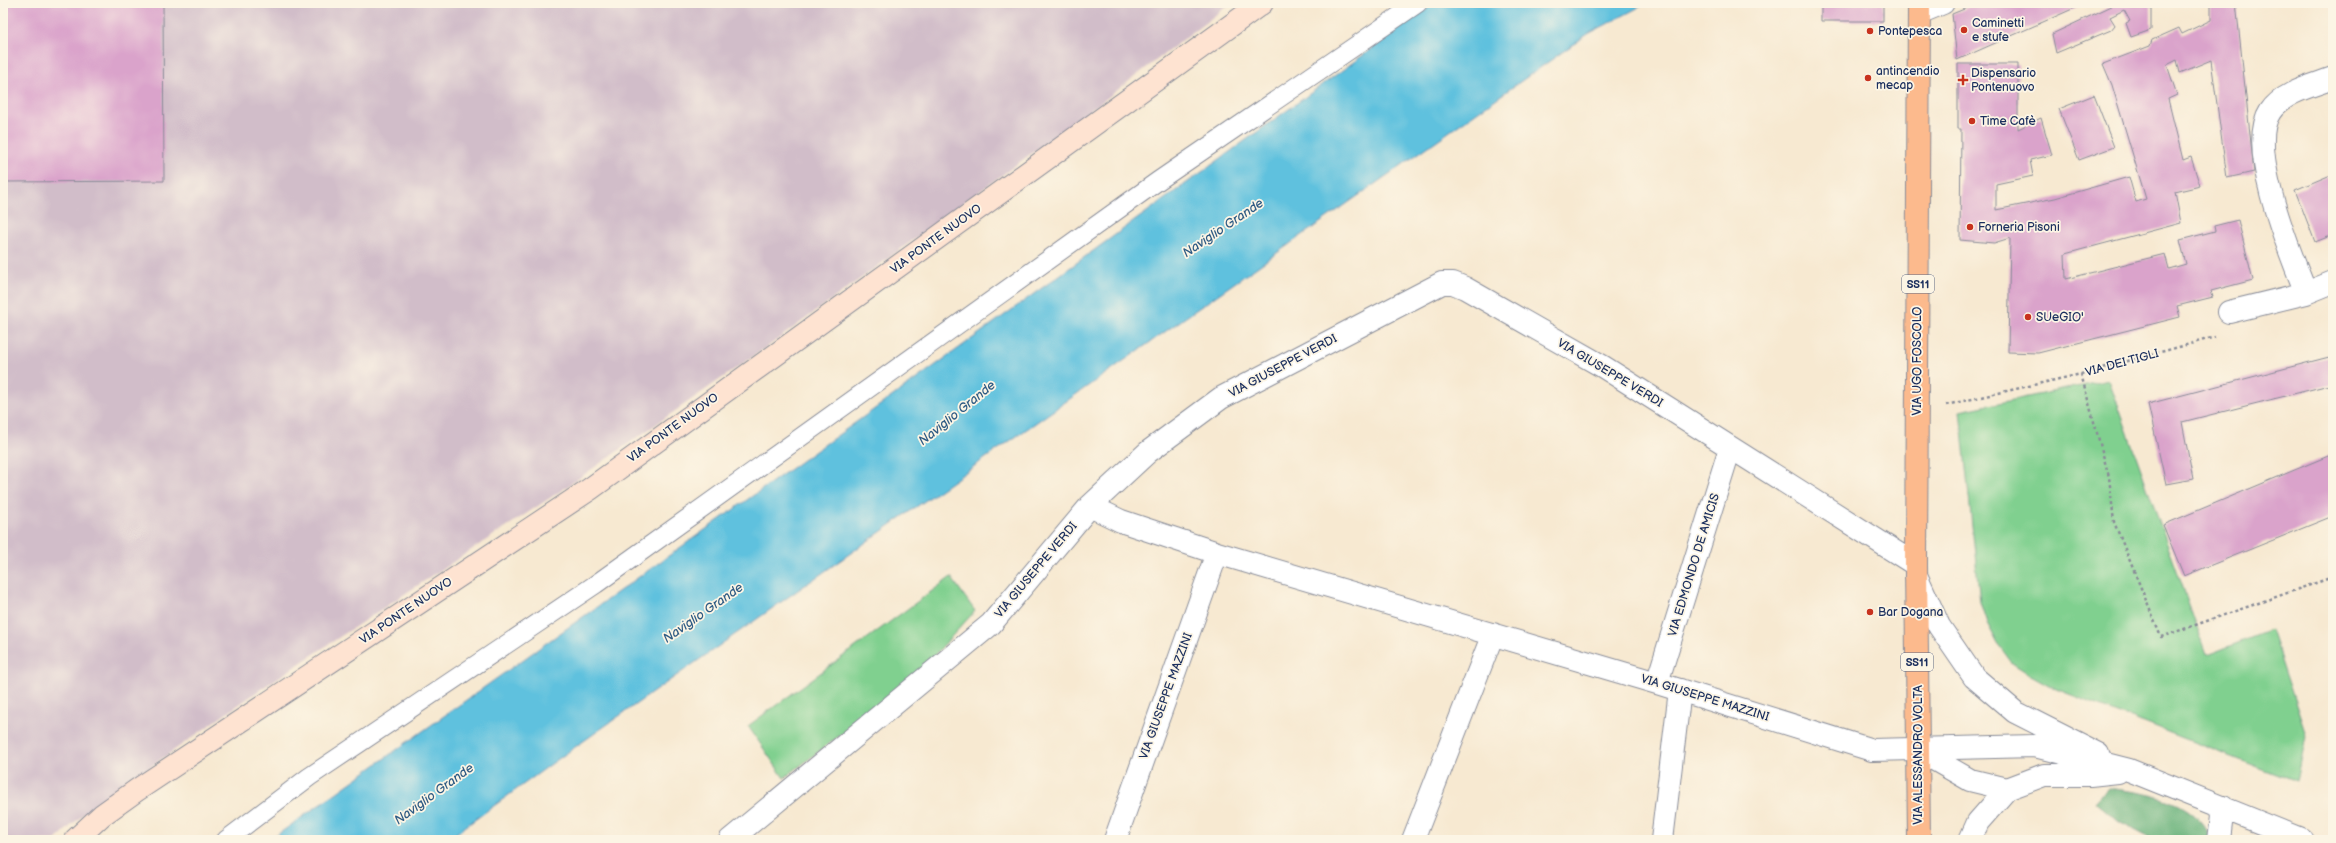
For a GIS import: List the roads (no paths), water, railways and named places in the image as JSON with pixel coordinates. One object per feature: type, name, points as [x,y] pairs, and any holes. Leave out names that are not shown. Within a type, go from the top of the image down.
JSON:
[{"type":"main road","name":"VIA UGO FOSCOLO","points":[[1916,570],[1919,8]]},
{"type":"main road","name":"VIA ALESSANDRO VOLTA","points":[[1916,570],[1918,840]]},
{"type":"street","name":"VIA PONTE NUOVO","points":[[75,840],[102,815],[137,790],[590,488],[1262,3]]},
{"type":"street","points":[[1919,8],[1943,3]]},
{"type":"street","points":[[2306,293],[2281,229],[2264,162],[2263,131],[2269,112],[2282,98],[2333,78]]},
{"type":"street","points":[[2229,312],[2306,293],[2333,282]]},
{"type":"street","name":"VIA GIUSEPPE VERDI","points":[[730,840],[992,624],[1090,506],[1148,452],[1221,398],[1442,283],[1453,283],[1465,288],[1589,358],[1916,570]]},
{"type":"street","name":"VIA EDMONDO DE AMICIS","points":[[1657,683],[1730,448]]},
{"type":"street","name":"VIA GIUSEPPE MAZZINI","points":[[1090,506],[1121,521],[1217,553],[1657,683],[1872,750],[2035,746],[2129,770]]},
{"type":"street","name":"VIA GIUSEPPE MAZZINI","points":[[1115,840],[1217,553]]},
{"type":"street","points":[[1916,570],[1939,626],[1974,677],[2015,712],[2129,770],[2303,840]]},
{"type":"street","points":[[1414,840],[1493,634]]},
{"type":"street","points":[[1662,840],[1680,690]]},
{"type":"street","points":[[1918,750],[1970,780],[2007,789]]},
{"type":"street","points":[[1970,840],[1978,822],[2007,789],[2044,775],[2090,775],[2129,770]]},
{"type":"street","points":[[2219,840],[2223,807]]},
{"type":"lane","points":[[226,840],[308,777],[596,584],[1158,181],[1418,3]]},
{"type":"water","name":"Naviglio Grande","points":[[1435,3],[1647,3],[1588,34],[561,757],[447,840],[270,840],[904,388]]},
{"type":"place","name":"Caminetti e stufe","points":[[1964,30]]},
{"type":"place","name":"Pontepesca","points":[[1870,31]]},
{"type":"place","name":"antincendio mecap","points":[[1868,78]]},
{"type":"place","name":"Dispensario Pontenuovo","points":[[1963,80]]},
{"type":"place","name":"Time Cafè","points":[[1972,121]]},
{"type":"place","name":"Forneria Pisoni","points":[[1970,227]]},
{"type":"place","name":"SUeGIO'","points":[[2028,317]]},
{"type":"place","name":"Bar Dogana","points":[[1870,612]]}]
